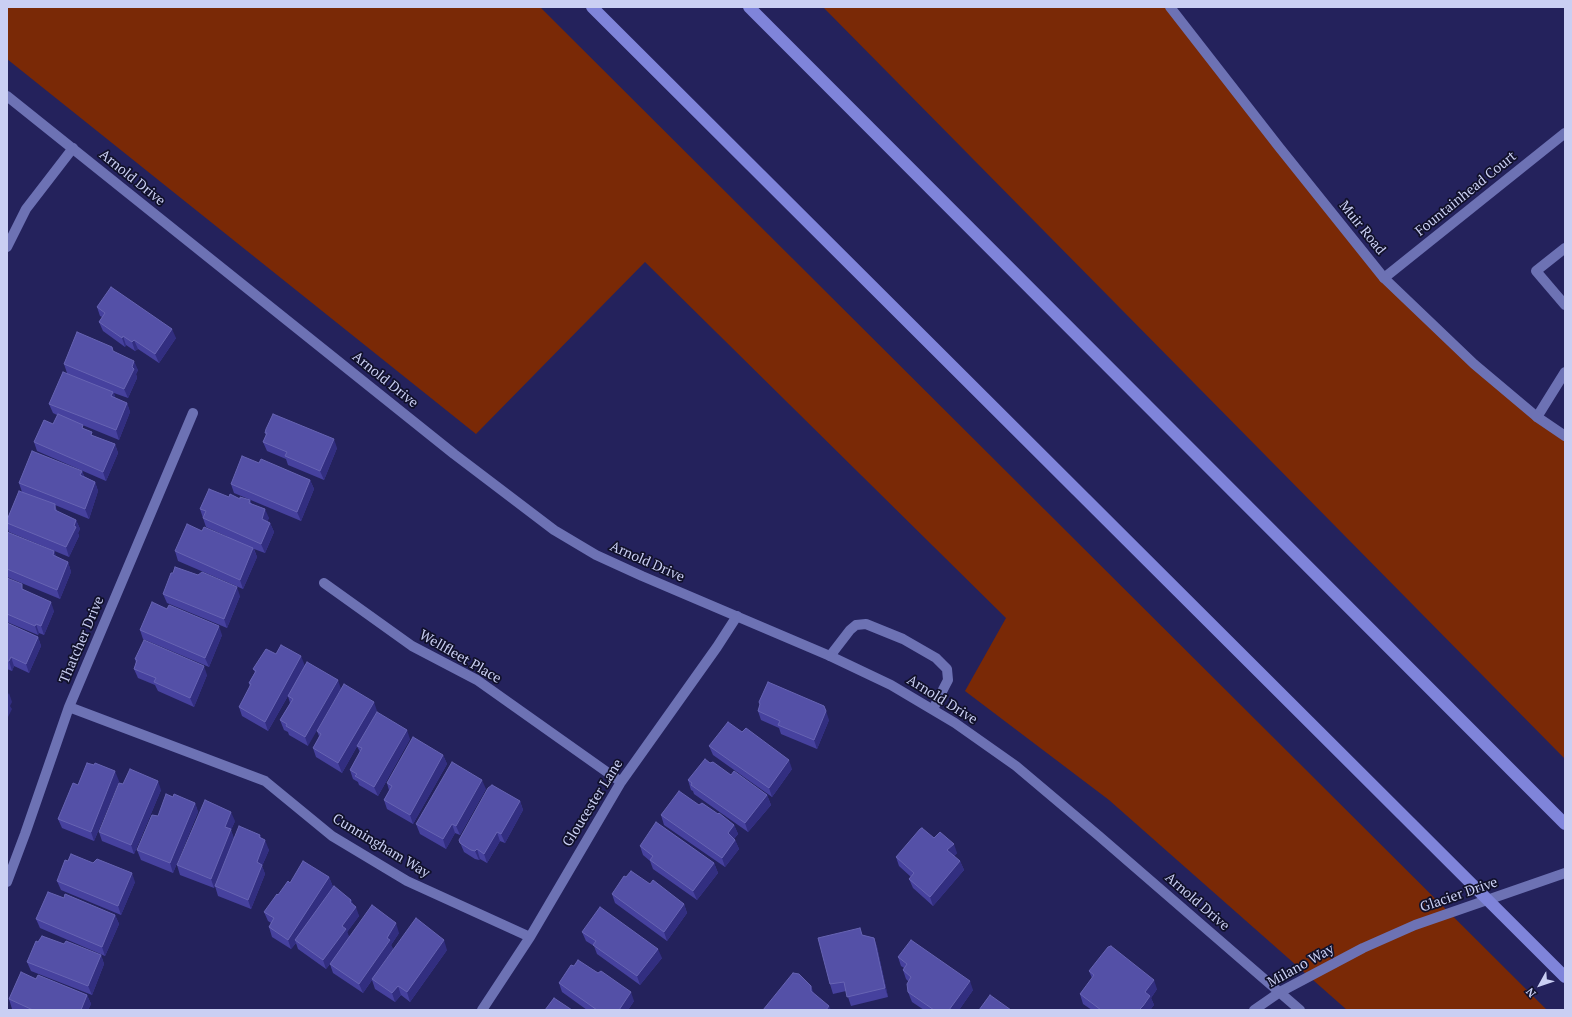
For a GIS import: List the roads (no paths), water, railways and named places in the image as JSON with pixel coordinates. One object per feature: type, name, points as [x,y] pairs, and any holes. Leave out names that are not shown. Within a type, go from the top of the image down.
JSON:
[{"type":"highway","points":[[592,7],[1565,977]]},
{"type":"highway","points":[[749,7],[1565,824]]},
{"type":"street","name":"Muir Road","points":[[1170,7],[1279,147],[1384,278],[1474,364],[1537,416],[1565,436]]},
{"type":"street","name":"Arnold Drive","points":[[7,96],[454,454],[554,530],[596,555],[830,656],[891,685],[955,723],[1016,766],[1300,1010]]},
{"type":"street","name":"Fountainhead Court","points":[[1384,278],[1565,132]]},
{"type":"street","points":[[7,247],[26,209],[73,148]]},
{"type":"street","points":[[1565,248],[1536,271],[1565,306]]},
{"type":"street","points":[[1537,416],[1565,372]]},
{"type":"street","name":"Thatcher Drive","points":[[7,882],[68,707],[193,413]]},
{"type":"street","name":"Wellfleet Place","points":[[324,583],[412,646],[477,680],[621,782]]},
{"type":"street","name":"Gloucester Lane","points":[[482,1010],[530,936],[621,782],[717,647],[737,616]]},
{"type":"street","points":[[830,656],[850,630],[856,625],[866,624],[903,638],[936,658],[947,669],[948,680],[933,709]]},
{"type":"street","name":"Cunningham Way","points":[[68,707],[265,781],[332,836],[407,882],[530,936]]},
{"type":"street","name":"Glacier Drive","points":[[1363,948],[1415,924],[1565,873]]},
{"type":"street","name":"Milano Way","points":[[1254,1010],[1280,992],[1363,948]]}]
